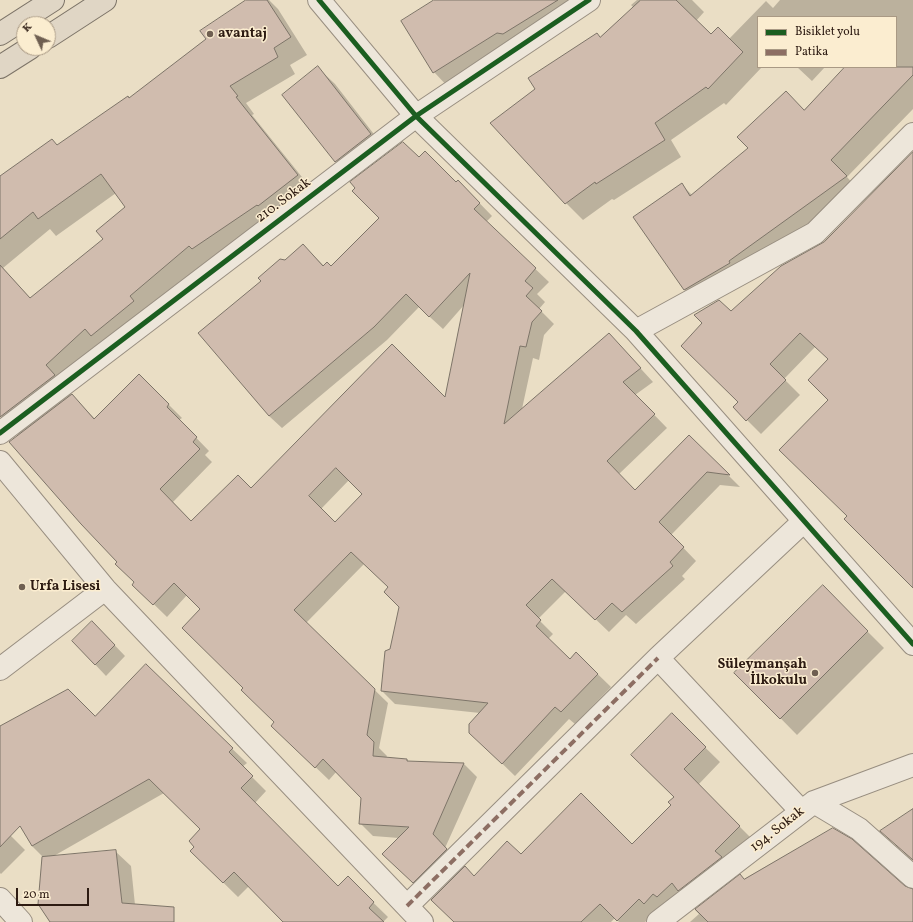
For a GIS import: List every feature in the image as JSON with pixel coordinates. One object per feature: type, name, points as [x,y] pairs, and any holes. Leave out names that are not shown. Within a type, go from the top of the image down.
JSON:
[{"type":"highway","points":[[0,34],[53,0]]},
{"type":"highway","points":[[56,31],[105,0]]},
{"type":"highway","points":[[0,67],[17,56]]},
{"type":"street","points":[[319,0],[416,116],[636,331],[913,644]]},
{"type":"street","name":"210. Sokak","points":[[0,433],[416,116],[589,0]]},
{"type":"street","points":[[636,331],[815,233],[913,134]]},
{"type":"street","points":[[0,462],[105,589],[422,922]]},
{"type":"street","points":[[407,906],[658,658],[804,521]]},
{"type":"street","points":[[0,669],[105,589]]},
{"type":"street","points":[[658,658],[808,806],[860,828],[913,877]]},
{"type":"street","name":"194. Sokak","points":[[658,922],[808,806],[913,765]]},
{"type":"street","points":[[0,899],[21,922]]},
{"type":"building","points":[[246,0],[267,0],[291,37],[274,48],[278,57],[230,86],[238,96],[236,97],[298,175],[258,206],[257,205],[192,249],[189,246],[130,296],[134,301],[91,336],[85,329],[46,365],[55,375],[0,417],[0,265],[30,298],[103,239],[96,231],[125,207],[101,174],[38,219],[33,212],[0,239],[0,176],[52,139],[57,145],[128,96],[129,98],[206,39],[200,31]]},
{"type":"building","points":[[434,0],[558,0],[503,34],[497,33],[433,73],[401,21]]},
{"type":"building","points":[[641,0],[676,0],[711,34],[718,27],[743,52],[708,89],[706,87],[655,123],[665,140],[596,184],[595,182],[565,204],[490,123],[535,89],[528,78],[597,33],[600,37]]},
{"type":"building","points":[[318,66],[371,134],[335,162],[282,95]]},
{"type":"building","points":[[913,67],[913,75],[831,160],[847,176],[729,261],[730,263],[684,290],[633,217],[682,183],[690,196],[748,148],[737,137],[786,91],[804,110],[844,68]]},
{"type":"building","points":[[403,142],[419,157],[425,151],[456,182],[458,180],[480,203],[474,209],[536,268],[525,281],[533,288],[526,296],[542,311],[532,322],[526,347],[520,346],[504,424],[609,333],[641,368],[623,382],[655,414],[607,461],[635,490],[689,435],[730,475],[707,472],[659,522],[684,547],[670,562],[673,566],[622,612],[612,603],[595,620],[552,579],[526,605],[541,620],[536,626],[570,659],[576,652],[598,674],[561,712],[555,707],[502,764],[469,733],[469,724],[488,703],[381,691],[385,651],[390,649],[399,607],[384,592],[388,587],[351,552],[294,610],[375,689],[367,735],[374,742],[373,756],[407,759],[407,761],[464,763],[433,834],[447,849],[413,883],[382,854],[409,827],[359,824],[361,798],[323,759],[315,768],[271,726],[274,722],[241,690],[243,688],[182,628],[200,609],[174,583],[153,605],[132,585],[134,582],[115,564],[117,562],[81,524],[9,442],[72,394],[94,419],[139,374],[169,404],[167,407],[197,437],[193,442],[200,449],[160,489],[191,521],[238,475],[251,488],[392,344],[445,397],[470,273],[429,317],[406,294],[374,327],[269,416],[198,333],[261,281],[258,278],[280,259],[285,260],[303,244],[323,266],[327,262],[331,266],[379,218],[352,191],[355,188],[350,182]],"holes":[[[336,468],[362,494],[335,522],[309,496]]]},
{"type":"building","points":[[913,152],[913,588],[844,519],[847,516],[779,450],[828,400],[808,380],[828,359],[800,333],[770,364],[786,380],[746,421],[733,407],[738,402],[681,346],[702,323],[694,315],[719,300],[731,311],[781,266],[824,242]]},
{"type":"building","points":[[823,585],[868,631],[780,719],[734,673]]},
{"type":"building","points":[[92,621],[115,645],[95,665],[72,641]]},
{"type":"building","points":[[146,664],[233,748],[229,752],[253,776],[241,788],[338,886],[348,876],[374,902],[369,908],[384,922],[283,922],[234,872],[223,883],[190,851],[194,847],[189,841],[200,829],[149,779],[32,846],[20,826],[0,847],[0,726],[68,689],[95,716]]},
{"type":"building","points":[[672,713],[706,747],[684,769],[740,826],[715,851],[722,857],[678,891],[672,883],[657,897],[653,894],[644,904],[639,899],[617,921],[600,904],[581,922],[454,922],[431,900],[465,866],[474,876],[507,841],[521,854],[581,793],[632,844],[671,805],[668,802],[674,797],[631,755]]},
{"type":"building","points":[[913,809],[913,860],[880,831]]},
{"type":"building","points":[[833,828],[852,839],[905,886],[913,889],[913,922],[708,922],[695,909],[740,874],[744,879]]},
{"type":"building","points":[[116,850],[122,903],[174,907],[174,922],[50,922],[38,904],[42,857]]},
{"type":"marked path","points":[[407,906],[658,658]]},
{"type":"cycle path","points":[[319,0],[416,116],[636,331],[913,644]]},
{"type":"cycle path","points":[[0,433],[416,116],[589,0]]},
{"type":"place","name":"avantaj","points":[[210,34]]},
{"type":"place","name":"Urfa Lisesi","points":[[22,587]]},
{"type":"place","name":"Süleymanşah İlkokulu","points":[[815,673]]}]
